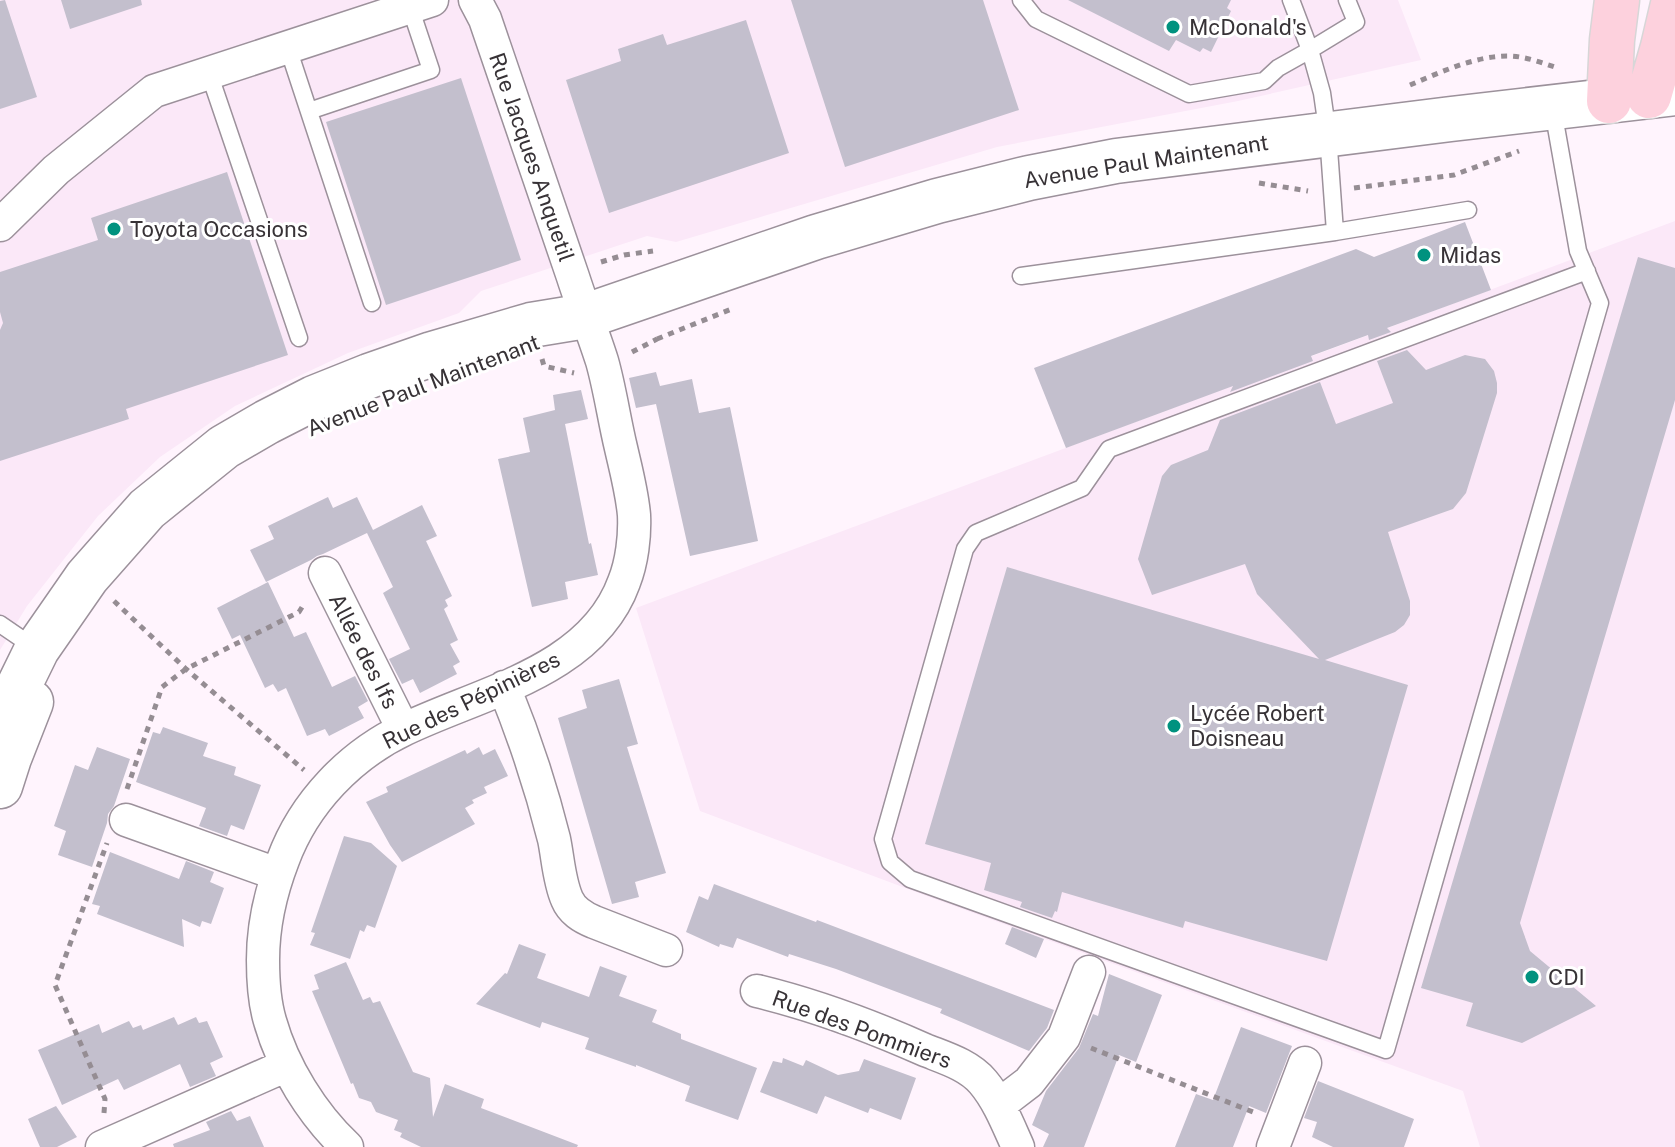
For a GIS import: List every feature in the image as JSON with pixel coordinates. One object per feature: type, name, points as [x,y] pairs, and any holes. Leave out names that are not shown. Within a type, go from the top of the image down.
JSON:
[{"type":"main road","points":[[1617,0],[1612,40],[1644,97]]},
{"type":"main road","points":[[1644,97],[1663,47],[1674,0]]},
{"type":"street","name":"Rue Jacques Anquetil","points":[[475,0],[485,19],[586,316]]},
{"type":"street","points":[[0,225],[56,170],[154,91],[421,4]]},
{"type":"street","name":"Avenue Paul Maintenant","points":[[0,730],[37,649],[87,577],[147,509],[224,447],[314,398],[369,376],[531,325],[586,316],[816,237],[1029,178],[1116,161],[1328,135],[1556,126],[1644,97]]},
{"type":"street","name":"Avenue Paul Maintenant","points":[[0,786],[29,708],[53,661],[105,592],[166,527],[239,466],[326,418],[385,395],[537,345],[586,316]]},
{"type":"street","name":"Rue des Pépinières","points":[[347,1147],[316,1113],[287,1065],[270,1020],[263,984],[263,947],[277,874],[304,816],[326,789],[366,752],[403,729],[504,687],[566,656],[594,632],[612,609],[625,580],[632,552],[634,516],[602,364],[586,316]]},
{"type":"street","name":"Allée des Ifs","points":[[325,573],[403,729]]},
{"type":"street","points":[[504,687],[526,747],[567,898],[583,917],[666,950]]},
{"type":"street","points":[[126,820],[277,874]]},
{"type":"street","points":[[999,1105],[1029,1082],[1064,1037],[1089,972]]},
{"type":"street","name":"Rue des Pommiers","points":[[757,991],[795,1000],[900,1039],[971,1070],[999,1105],[1018,1147]]},
{"type":"street","points":[[1278,1135],[1305,1063]]},
{"type":"street","points":[[102,1147],[287,1065]]},
{"type":"lane","points":[[1021,0],[1036,19],[1189,94],[1264,81],[1278,68],[1356,22],[1347,0]]},
{"type":"lane","points":[[1291,0],[1322,93],[1335,232]]},
{"type":"lane","points":[[309,111],[431,70],[421,4]]},
{"type":"lane","points":[[288,48],[372,303]]},
{"type":"lane","points":[[209,73],[299,338]]},
{"type":"lane","points":[[1556,126],[1578,251],[1587,271],[1600,303],[1386,1050],[910,879],[890,862],[883,839],[965,549],[976,533],[1082,488],[1109,449],[1587,271]]},
{"type":"lane","points":[[1021,276],[1468,210]]},
{"type":"lane","points":[[0,624],[37,649]]},
{"type":"path","points":[[1254,182],[1314,192],[1454,175],[1526,149],[1556,126]]},
{"type":"path","points":[[657,339],[744,304]]},
{"type":"path","points":[[105,592],[186,669],[326,789]]},
{"type":"path","points":[[1064,1037],[1278,1135]]},
{"type":"shaded area","points":[[0,0],[1398,0],[1421,60],[1238,101],[997,147],[676,242],[647,236],[481,291],[459,313],[348,353],[235,406],[160,457],[98,516],[27,606],[0,650]]},
{"type":"shaded area","name":"Lycée Robert Doisneau","points":[[1675,221],[1675,1147],[1480,1147],[1463,1091],[700,811],[636,608]]},
{"type":"building","points":[[5,0],[37,97],[0,109],[0,1]]},
{"type":"building","points":[[61,0],[141,0],[142,5],[70,29]]},
{"type":"building","points":[[791,0],[983,0],[1019,110],[845,167]]},
{"type":"building","name":"McDonald's","points":[[1068,0],[1231,0],[1227,8],[1231,11],[1211,52],[1203,48],[1200,52],[1176,40],[1169,51]]},
{"type":"building","points":[[746,20],[789,153],[609,213],[566,80],[621,61],[618,49],[663,34],[667,45]]},
{"type":"building","points":[[461,78],[521,260],[386,305],[326,122]]},
{"type":"building","points":[[227,172],[288,355],[126,409],[129,419],[0,461],[0,330],[3,323],[0,272],[98,240],[91,218]]},
{"type":"building","points":[[1465,222],[1491,290],[1387,328],[1391,332],[1369,340],[1368,335],[1311,356],[1313,361],[1230,392],[1233,386],[1066,448],[1034,368],[1356,249],[1374,257]]},
{"type":"building","points":[[1638,257],[1675,268],[1675,400],[1520,923],[1530,951],[1596,1006],[1522,1043],[1466,1026],[1473,1003],[1421,988]]},
{"type":"building","points":[[1407,350],[1426,370],[1465,355],[1485,359],[1494,371],[1497,393],[1466,493],[1453,509],[1388,532],[1410,601],[1410,615],[1404,625],[1395,632],[1325,660],[1408,685],[1327,961],[1185,921],[1183,928],[1062,892],[1057,912],[1052,918],[1020,907],[1022,902],[984,890],[991,863],[925,844],[1007,567],[1319,659],[1257,594],[1245,564],[1152,595],[1138,559],[1162,476],[1171,465],[1208,450],[1220,420],[1320,382],[1336,424],[1393,403],[1377,361]]},
{"type":"building","points":[[656,372],[660,386],[692,379],[699,413],[730,407],[758,541],[690,556],[656,404],[636,408],[629,378]]},
{"type":"building","points":[[581,390],[588,419],[565,424],[598,575],[565,582],[568,599],[532,607],[498,459],[530,452],[523,418],[555,410],[553,395]]},
{"type":"building","points":[[328,497],[333,508],[357,497],[373,530],[422,505],[437,536],[426,541],[452,596],[445,600],[448,606],[444,609],[458,640],[450,644],[460,662],[453,666],[457,674],[420,693],[413,679],[402,684],[389,659],[410,649],[383,593],[393,587],[367,533],[266,582],[250,550],[274,539],[268,526]]},
{"type":"building","points":[[268,582],[294,637],[306,632],[332,687],[355,676],[368,701],[358,707],[364,718],[329,736],[325,729],[307,736],[286,688],[278,692],[273,684],[265,688],[240,635],[232,639],[217,608]]},
{"type":"building","points":[[619,679],[638,744],[627,747],[666,873],[635,882],[639,897],[612,904],[558,718],[587,708],[582,690]]},
{"type":"building","points":[[163,727],[208,743],[203,756],[236,767],[234,775],[261,785],[244,830],[231,825],[227,836],[199,826],[206,808],[136,782],[153,732],[160,734]]},
{"type":"building","points":[[97,747],[130,759],[114,806],[108,814],[92,867],[58,855],[66,831],[54,826],[75,765],[88,770]]},
{"type":"building","points":[[479,747],[483,755],[495,749],[508,776],[484,787],[487,793],[472,800],[474,803],[465,808],[475,824],[402,862],[366,802],[388,792],[386,787],[465,750],[467,754]]},
{"type":"building","points":[[344,836],[371,843],[397,866],[375,928],[367,925],[364,932],[360,930],[350,959],[310,945],[315,933],[311,932]]},
{"type":"building","points":[[110,852],[179,879],[186,861],[214,872],[210,882],[224,888],[211,924],[202,921],[200,927],[182,919],[184,947],[97,914],[100,906],[92,904]]},
{"type":"building","points":[[714,884],[1054,1010],[1047,1028],[1029,1051],[940,1013],[942,1009],[836,969],[789,954],[788,957],[737,938],[733,948],[720,944],[719,947],[686,932],[699,896],[708,900]]},
{"type":"building","points":[[1012,927],[1044,939],[1036,958],[1005,944]]},
{"type":"building","points":[[519,944],[546,954],[537,978],[589,997],[600,966],[627,976],[619,996],[657,1010],[652,1022],[681,1034],[681,1039],[757,1068],[738,1120],[685,1101],[690,1086],[585,1049],[589,1038],[542,1022],[540,1028],[476,1004],[507,974]]},
{"type":"building","points":[[346,962],[363,1000],[370,997],[373,1003],[380,1001],[413,1072],[430,1078],[433,1117],[445,1084],[484,1099],[481,1108],[577,1147],[421,1147],[400,1137],[402,1133],[394,1130],[398,1120],[376,1112],[371,1102],[359,1098],[312,991],[319,989],[314,975]]},
{"type":"building","points":[[1109,974],[1162,995],[1136,1062],[1119,1055],[1084,1147],[1043,1147],[1049,1134],[1032,1125],[1046,1091],[1079,1048],[1093,1014],[1098,1016]]},
{"type":"building","points":[[174,1017],[178,1025],[196,1017],[199,1023],[207,1021],[223,1057],[210,1063],[216,1076],[190,1087],[180,1064],[124,1090],[118,1079],[62,1105],[38,1050],[99,1024],[102,1033],[129,1021],[133,1028],[141,1025],[143,1030]]},
{"type":"building","points":[[1241,1027],[1292,1046],[1266,1113],[1249,1106],[1233,1147],[1175,1147],[1196,1094],[1213,1100]]},
{"type":"building","points":[[783,1058],[803,1066],[806,1060],[838,1075],[859,1071],[864,1059],[916,1078],[901,1120],[870,1108],[868,1113],[825,1096],[817,1114],[760,1092],[773,1061],[782,1063]]},
{"type":"building","points":[[1318,1081],[1414,1119],[1404,1147],[1333,1147],[1312,1137],[1317,1122],[1304,1118]]},
{"type":"building","points":[[56,1106],[77,1137],[57,1147],[40,1147],[28,1119]]},
{"type":"building","points":[[231,1111],[237,1121],[250,1116],[264,1147],[174,1147],[173,1144],[210,1130],[206,1122]]},
{"type":"place","name":"McDonald's","points":[[1173,27]]},
{"type":"place","name":"Toyota Occasions","points":[[114,229]]},
{"type":"place","name":"Midas","points":[[1424,255]]},
{"type":"place","name":"Lycée Robert Doisneau","points":[[1174,726]]},
{"type":"place","name":"CDI","points":[[1532,977]]}]
